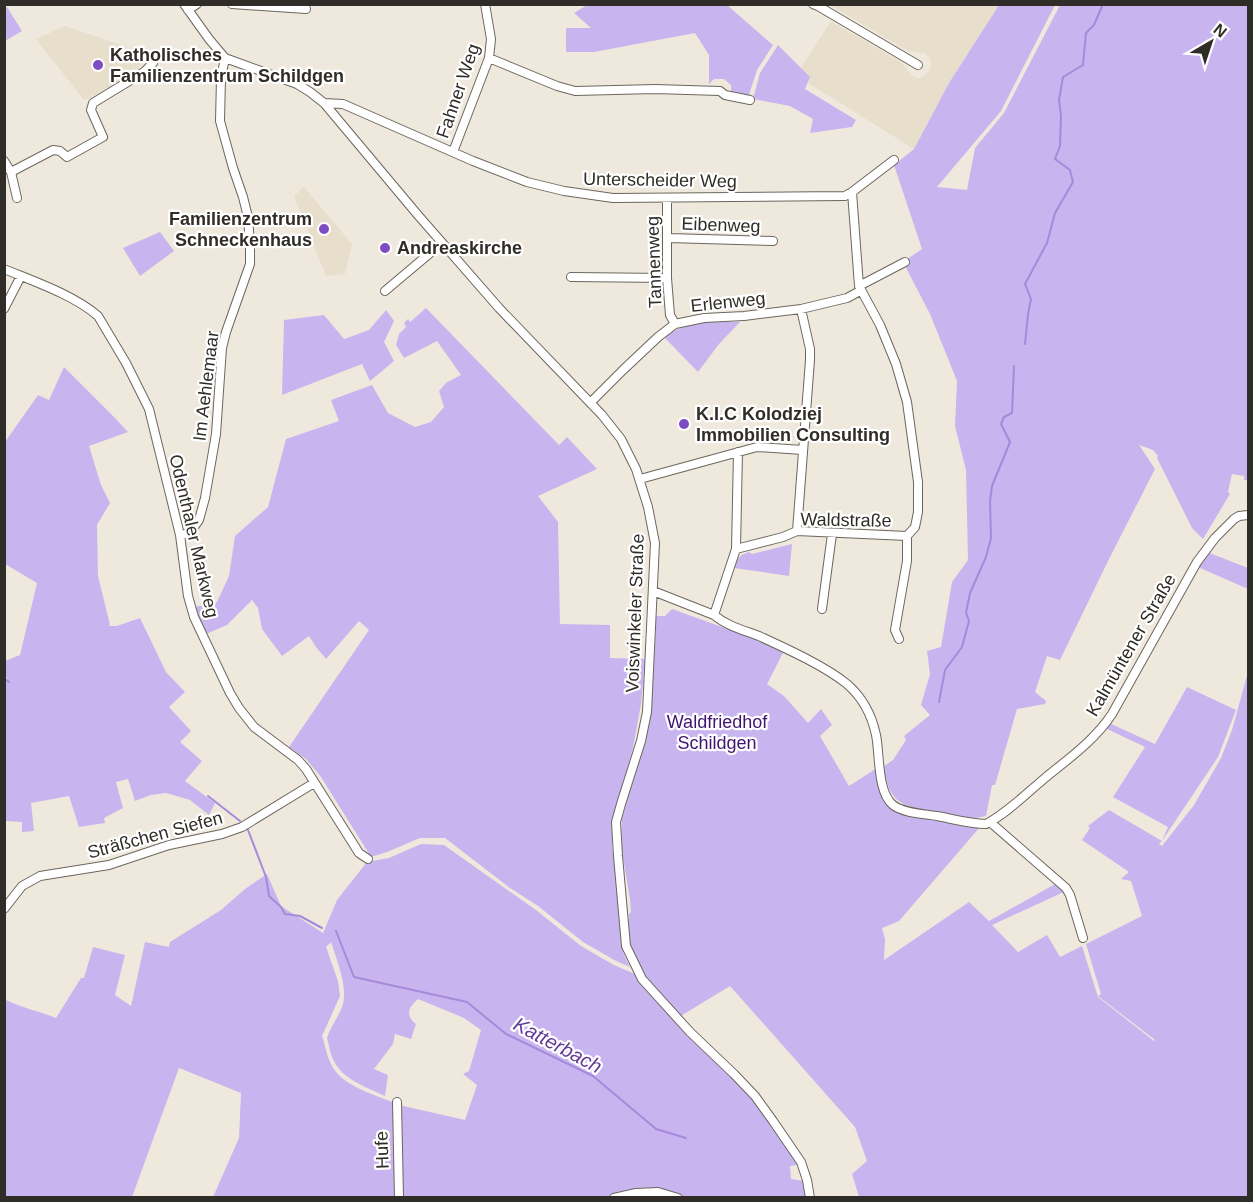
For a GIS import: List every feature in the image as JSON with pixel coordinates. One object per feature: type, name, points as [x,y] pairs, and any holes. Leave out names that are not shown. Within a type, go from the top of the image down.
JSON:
[{"type":"street","points":[[197,4],[186,7],[225,58]]},
{"type":"street","points":[[232,4],[306,9]]},
{"type":"street","name":"Fahner Weg","points":[[453,152],[489,58],[491,39],[485,4]]},
{"type":"street","points":[[813,4],[918,65]]},
{"type":"street","name":"Voiswinkeler Straße","points":[[225,58],[297,84],[324,103],[499,308],[591,402],[621,439],[631,458],[640,480],[655,543],[647,712],[641,741],[616,822],[626,946],[642,979],[690,1032],[741,1081],[773,1121],[801,1162],[810,1197]]},
{"type":"street","name":"Im Aehlemaar","points":[[180,535],[191,531],[199,520],[205,498],[216,434],[222,348],[250,264],[250,235],[245,207],[220,121],[221,78],[225,58]]},
{"type":"street","points":[[489,58],[575,91],[655,89],[720,91],[725,95],[750,100]]},
{"type":"street","points":[[11,172],[53,150],[60,151],[67,157],[103,137],[91,110],[93,103],[144,72],[153,63]]},
{"type":"street","name":"Unterscheider Weg","points":[[324,103],[343,104],[527,182],[564,192],[613,198],[845,196],[894,160]]},
{"type":"street","points":[[4,161],[11,172],[17,198]]},
{"type":"street","name":"Waldstraße","points":[[736,549],[797,531],[907,536],[915,527],[918,512],[918,482],[907,402],[896,364],[880,325],[860,289],[852,192]]},
{"type":"street","name":"Tannenweg","points":[[667,198],[667,278],[670,315],[675,324]]},
{"type":"street","name":"Eibenweg","points":[[668,238],[773,241]]},
{"type":"street","points":[[385,291],[442,243]]},
{"type":"street","points":[[860,289],[905,262]]},
{"type":"street","name":"Odenthaler Markweg","points":[[4,268],[66,296],[92,310],[98,316],[126,363],[149,409],[180,535],[188,596],[194,617],[230,693],[254,727],[298,760],[306,769],[358,853],[368,859]]},
{"type":"street","points":[[4,309],[21,276]]},
{"type":"street","points":[[571,277],[667,278]]},
{"type":"street","name":"Erlenweg","points":[[591,402],[658,337],[675,324],[704,318],[801,309],[848,298],[860,289]]},
{"type":"street","points":[[797,531],[810,349],[801,309]]},
{"type":"street","points":[[640,480],[757,447],[803,450]]},
{"type":"street","points":[[714,615],[736,549],[738,452]]},
{"type":"street","name":"Kalmüntener Straße","points":[[990,822],[1034,788],[1100,729],[1112,714],[1201,555],[1234,519],[1248,515]]},
{"type":"street","points":[[822,609],[832,534]]},
{"type":"street","points":[[899,639],[895,630],[907,561],[907,536]]},
{"type":"street","points":[[653,591],[766,639],[828,671],[853,690],[864,705],[875,729],[883,786],[893,805],[906,810],[969,822],[983,824],[990,822],[1066,888],[1083,938]]},
{"type":"street","name":"Sträßchen Siefen","points":[[4,909],[22,886],[40,876],[109,865],[169,845],[222,834],[242,827],[315,783]]},
{"type":"street","name":"Hufe","points":[[397,1102],[399,1197]]},
{"type":"street","points":[[614,1197],[658,1192],[678,1197]]},
{"type":"shaded area","points":[[830,5],[999,5],[949,83],[914,149],[808,83],[810,77],[801,68],[831,21],[902,63],[912,76],[919,78],[926,75],[931,66],[930,59],[925,53],[908,51]]},
{"type":"shaded area","name":"Katholisches Familienzentrum Schildgen","points":[[65,26],[145,53],[139,69],[87,99],[83,99],[36,39]]},
{"type":"shaded area","name":"Familienzentrum Schneckenhaus","points":[[304,187],[352,244],[345,274],[326,276],[294,196]]},
{"type":"green space","points":[[587,5],[727,5],[773,45],[757,70],[748,98],[731,94],[731,85],[724,79],[714,79],[709,84],[709,55],[695,33],[594,52],[566,52],[566,28],[591,28],[574,13]]},
{"type":"green space","points":[[999,5],[1055,5],[1001,111],[937,187],[967,190],[975,148],[1004,113],[1060,5],[1248,5],[1248,480],[1244,480],[1244,476],[1232,474],[1228,492],[1230,494],[1203,539],[1192,528],[1158,456],[1153,450],[1139,445],[1155,469],[1060,660],[1047,656],[1035,692],[1046,701],[1045,704],[1017,709],[995,785],[992,785],[986,816],[968,818],[905,805],[890,791],[885,776],[884,766],[893,760],[906,740],[904,736],[930,715],[921,705],[930,674],[927,651],[941,647],[952,582],[968,560],[966,470],[955,426],[957,381],[930,314],[903,262],[922,249],[894,165],[914,149],[949,83]]},
{"type":"green space","points":[[7,7],[22,31],[5,41],[5,8]]},
{"type":"green space","points":[[778,45],[810,77],[805,89],[856,120],[852,127],[810,133],[813,119],[790,106],[753,99],[760,73]]},
{"type":"green space","points":[[160,232],[174,251],[140,276],[123,248]]},
{"type":"green space","points":[[426,308],[559,445],[567,437],[597,469],[538,496],[558,522],[560,624],[610,625],[610,658],[645,659],[641,704],[633,748],[614,818],[612,847],[622,902],[621,942],[630,967],[583,942],[445,838],[420,838],[371,857],[321,777],[306,759],[289,747],[369,630],[359,621],[326,659],[309,636],[282,656],[262,629],[258,608],[252,600],[227,625],[206,634],[195,607],[217,602],[229,576],[235,536],[268,507],[286,439],[339,421],[331,400],[372,385],[388,413],[415,427],[431,422],[444,407],[439,391],[446,383],[461,375],[437,341],[404,358],[396,345],[399,334],[406,327],[404,323],[408,319],[410,322]]},
{"type":"green space","points":[[386,310],[394,321],[384,342],[394,361],[370,381],[362,364],[282,395],[284,320],[324,315],[344,339],[369,330]]},
{"type":"green space","points":[[705,322],[740,322],[719,344],[698,372],[664,337],[684,327]]},
{"type":"green space","points":[[64,367],[128,432],[89,446],[101,485],[110,503],[97,525],[98,576],[110,625],[108,626],[117,626],[140,618],[166,672],[185,692],[169,707],[191,731],[180,742],[202,761],[185,781],[215,803],[209,815],[190,800],[166,793],[151,795],[135,801],[128,779],[116,782],[123,808],[104,818],[105,823],[79,827],[69,796],[31,803],[34,831],[22,832],[22,822],[5,821],[4,683],[8,680],[5,676],[5,661],[20,655],[37,583],[5,564],[5,442],[38,395],[49,400]]},
{"type":"green space","points":[[792,544],[789,576],[734,568],[743,554]]},
{"type":"green space","points":[[1207,552],[1248,568],[1248,589],[1198,567]]},
{"type":"green space","name":"Waldfriedhof Schildgen","points":[[672,609],[761,641],[783,653],[767,684],[784,696],[808,723],[821,709],[832,725],[820,736],[849,786],[877,768],[881,794],[890,807],[980,827],[899,921],[882,928],[885,939],[884,960],[969,902],[989,921],[1057,883],[1066,891],[992,925],[1018,952],[1047,935],[1060,957],[1082,946],[1098,997],[1154,1041],[1098,996],[1101,994],[1086,944],[1142,916],[1131,881],[1121,879],[1129,872],[1082,840],[1090,828],[1088,826],[1109,810],[1162,841],[1159,844],[1162,846],[1194,805],[1221,758],[1232,730],[1248,672],[1248,1197],[859,1197],[852,1174],[867,1161],[855,1127],[730,986],[679,1017],[643,976],[632,957],[628,935],[630,899],[621,846],[622,819],[641,750],[650,705],[656,616],[665,616]]},
{"type":"green space","points":[[1187,687],[1236,710],[1218,757],[1162,841],[1168,827],[1113,797],[1145,747],[1105,728],[1109,723],[1155,744]]},
{"type":"green space","points":[[421,844],[444,845],[536,910],[581,946],[637,975],[704,1051],[731,1072],[755,1098],[791,1151],[797,1165],[790,1166],[791,1179],[805,1181],[809,1197],[675,1197],[646,1192],[613,1195],[605,1198],[401,1197],[399,1105],[465,1120],[477,1085],[463,1074],[469,1071],[481,1030],[464,1018],[418,999],[409,1012],[410,1018],[416,1024],[411,1039],[395,1034],[393,1044],[374,1069],[388,1075],[385,1096],[356,1082],[338,1067],[327,1038],[344,1000],[341,975],[331,942],[326,947],[338,981],[340,996],[322,1036],[331,1064],[342,1078],[395,1105],[397,1197],[213,1197],[239,1138],[241,1093],[179,1068],[132,1197],[5,1197],[4,999],[56,1018],[81,978],[84,978],[93,947],[125,955],[115,995],[131,1006],[145,942],[169,947],[170,942],[221,910],[267,874],[281,906],[323,933],[337,900],[367,862],[389,858]]},
{"type":"waterway","points":[[1025,344],[1031,299],[1025,284],[1047,243],[1055,213],[1073,182],[1070,170],[1055,159],[1060,146],[1059,100],[1063,77],[1083,65],[1086,33],[1094,25],[1103,4]]},
{"type":"waterway","points":[[939,702],[945,670],[962,647],[969,621],[966,613],[970,593],[986,557],[991,538],[992,486],[1010,442],[1001,424],[1004,417],[1012,413],[1014,366]]},
{"type":"waterway","name":"Katterbach","points":[[4,678],[9,682]]},
{"type":"waterway","name":"Katterbach","points":[[208,796],[240,821]]},
{"type":"waterway","name":"Katterbach","points":[[248,830],[266,877],[269,896],[285,914],[300,916],[322,928]]},
{"type":"waterway","name":"Katterbach","points":[[336,931],[354,977],[467,1002],[506,1034],[593,1076],[656,1129],[686,1138]]},
{"type":"place","name":"Katholisches Familienzentrum Schildgen","points":[[98,65]]},
{"type":"place","name":"Familienzentrum Schneckenhaus","points":[[324,229]]},
{"type":"place","name":"Andreaskirche","points":[[385,248]]},
{"type":"place","name":"K.I.C Kolodziej Immobilien Consulting","points":[[684,424]]}]
